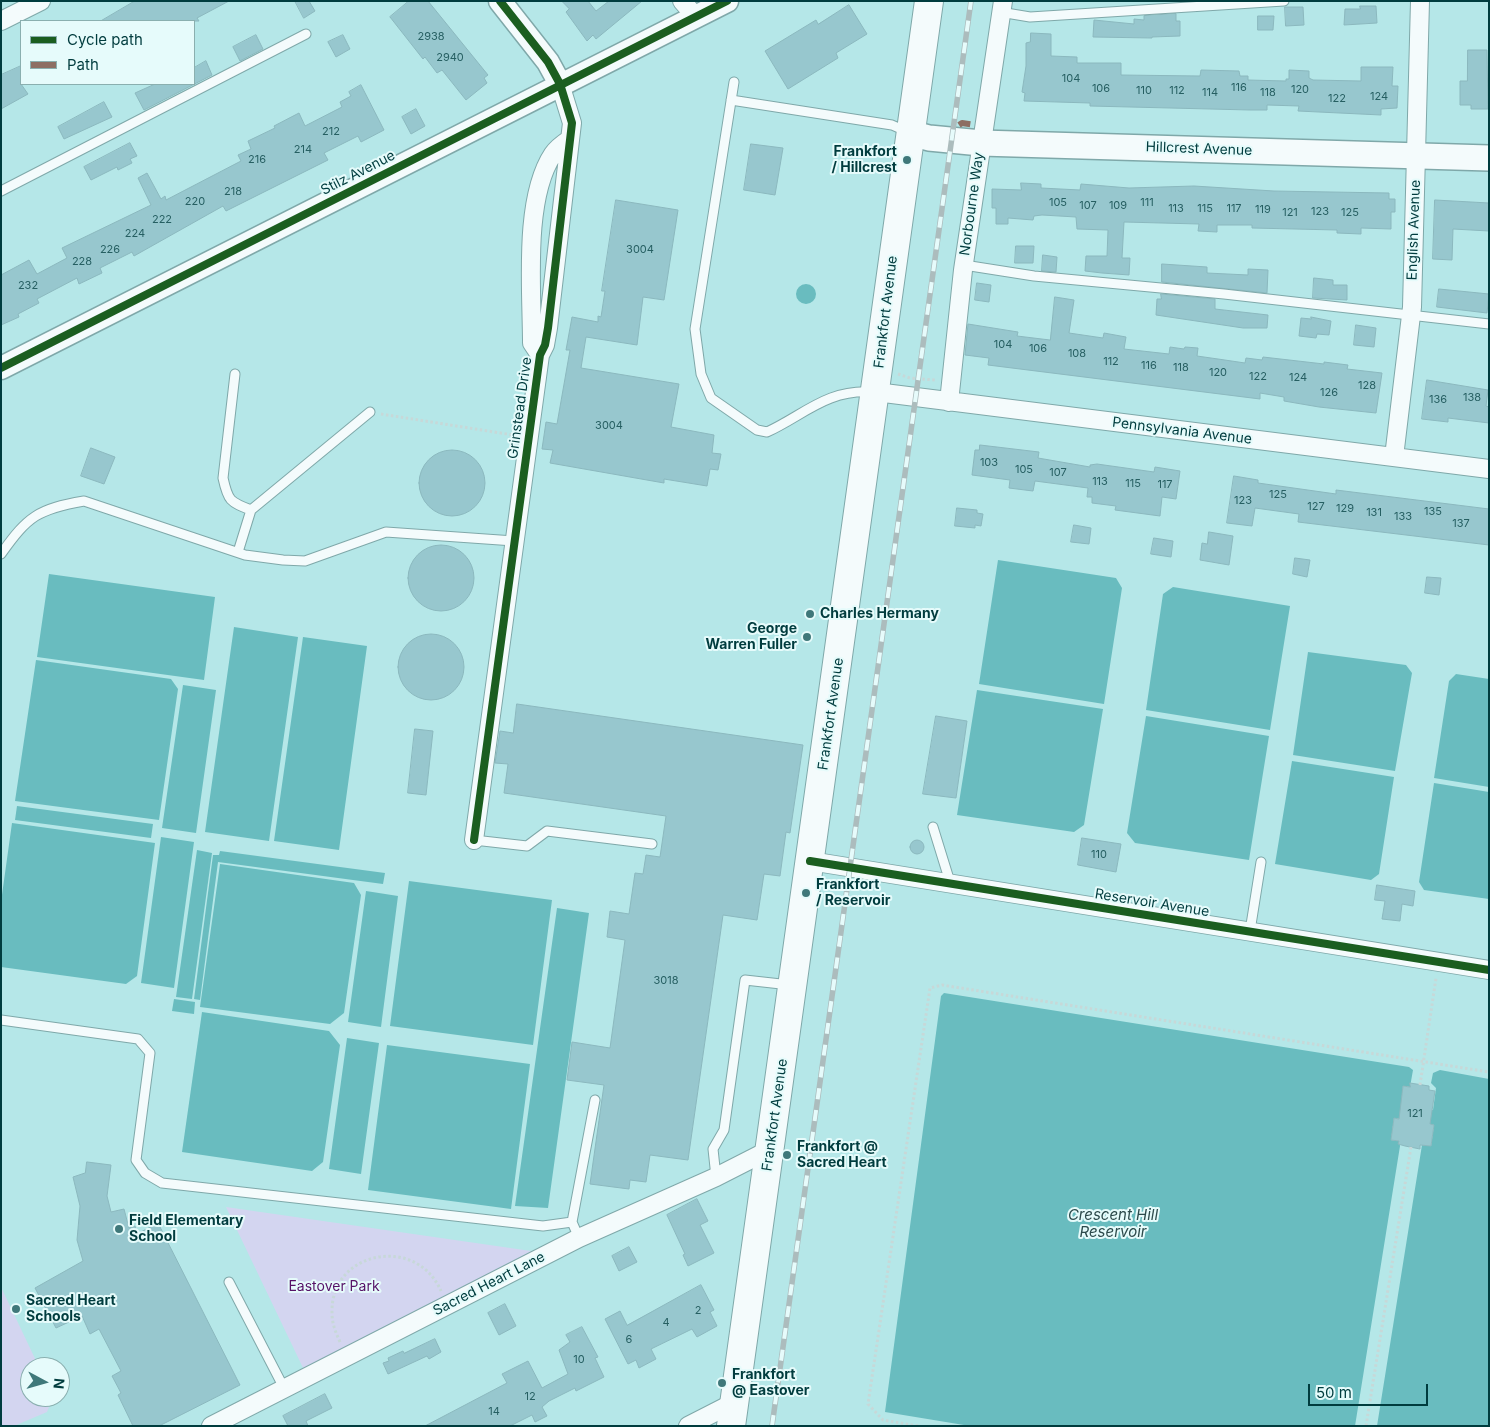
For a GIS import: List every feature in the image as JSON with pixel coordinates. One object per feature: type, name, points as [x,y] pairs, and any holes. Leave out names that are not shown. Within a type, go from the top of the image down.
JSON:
[{"type":"main road","name":"Frankfort Avenue","points":[[733,1414],[876,392],[928,1]]},
{"type":"main road","name":"Hillcrest Avenue","points":[[910,133],[929,138],[981,143],[1489,158]]},
{"type":"street","name":"Grinstead Drive","points":[[474,840],[540,355],[547,336],[572,122],[560,84],[548,62],[500,1]]},
{"type":"street","name":"Stilz Avenue","points":[[1,368],[560,84],[689,9],[727,1]]},
{"type":"street","name":"English Avenue","points":[[1394,457],[1410,317],[1420,1]]},
{"type":"street","points":[[1,22],[28,4]]},
{"type":"street","name":"Norbourne Way","points":[[949,402],[964,265],[1001,6]]},
{"type":"street","name":"Grinstead Drive","points":[[540,355],[532,343],[531,243],[540,185],[553,154],[570,138]]},
{"type":"street","name":"Pennsylvania Avenue","points":[[876,392],[1489,469]]},
{"type":"street","name":"Reservoir Avenue","points":[[810,861],[1489,970]]},
{"type":"street","name":"Sacred Heart Lane","points":[[211,1426],[576,1230],[716,1177],[770,1149]]},
{"type":"street","points":[[688,1426],[733,1414]]},
{"type":"lane","points":[[1001,6],[1030,17],[1284,1]]},
{"type":"lane","points":[[1,191],[306,34]]},
{"type":"lane","points":[[734,82],[694,329],[701,374],[711,398],[757,430],[767,432],[800,412],[842,394],[854,391],[876,392]]},
{"type":"lane","points":[[732,100],[892,125],[910,133]]},
{"type":"lane","points":[[964,265],[1034,276],[1224,294],[1410,317],[1489,324]]},
{"type":"lane","points":[[234,374],[223,478],[226,494],[232,502],[251,510]]},
{"type":"lane","points":[[238,552],[251,510],[370,412]]},
{"type":"lane","points":[[1,554],[20,526],[40,512],[84,501],[238,552],[283,560],[305,561],[386,532],[514,541]]},
{"type":"lane","points":[[933,827],[950,882]]},
{"type":"lane","points":[[474,840],[527,846],[547,831],[652,844]]},
{"type":"lane","points":[[1250,931],[1261,862]]},
{"type":"lane","points":[[716,1177],[713,1149],[724,1130],[746,980],[793,986]]},
{"type":"lane","points":[[1,1020],[138,1039],[150,1053],[136,1160],[145,1173],[162,1183],[576,1230],[594,1100]]},
{"type":"lane","points":[[229,1282],[284,1388]]},
{"type":"path","points":[[896,371],[899,375],[910,378],[938,380]]},
{"type":"path","points":[[370,412],[528,438]]},
{"type":"path","points":[[1420,1085],[1436,982]]},
{"type":"path","points":[[918,1426],[883,1420],[868,1404],[930,988],[942,985],[1489,1072]]},
{"type":"path","points":[[1366,1426],[1411,1147]]},
{"type":"path","points":[[341,1343],[333,1325],[334,1298],[344,1278],[352,1268],[364,1261],[378,1256],[393,1255],[407,1258],[419,1264],[430,1273],[441,1292]]},
{"type":"green space","name":"Eastover Park","points":[[226,1207],[538,1252],[305,1372]]},
{"type":"green space","points":[[1,1287],[34,1357],[20,1357],[20,1407],[49,1407],[47,1412],[14,1426],[1,1426]]},
{"type":"water","points":[[802,284],[810,284],[816,290],[816,298],[810,304],[802,304],[796,298],[796,290]]},
{"type":"water","points":[[998,560],[1116,578],[1122,588],[1104,704],[979,684]]},
{"type":"water","points":[[49,574],[215,597],[204,680],[37,657]]},
{"type":"water","points":[[1173,587],[1290,606],[1270,730],[1146,710],[1163,594]]},
{"type":"water","points":[[234,627],[298,637],[269,841],[205,832]]},
{"type":"water","points":[[303,637],[367,646],[339,850],[274,841]]},
{"type":"water","points":[[1308,652],[1406,665],[1412,673],[1395,771],[1293,755]]},
{"type":"water","points":[[36,660],[171,679],[178,689],[159,820],[15,801]]},
{"type":"water","points":[[1456,674],[1489,679],[1489,787],[1434,778],[1449,681]]},
{"type":"water","points":[[183,685],[216,690],[196,833],[162,828]]},
{"type":"water","points":[[977,690],[1103,709],[1084,825],[1074,832],[957,815]]},
{"type":"water","points":[[1146,716],[1269,736],[1249,860],[1135,843],[1127,833]]},
{"type":"water","points":[[1292,761],[1394,777],[1379,874],[1371,880],[1275,864]]},
{"type":"water","points":[[1434,783],[1489,792],[1489,899],[1424,890],[1419,882]]},
{"type":"water","points":[[17,806],[153,824],[151,838],[15,820]]},
{"type":"water","points":[[12,823],[155,843],[137,976],[126,984],[1,967],[1,902]]},
{"type":"water","points":[[161,837],[194,842],[174,988],[141,983]]},
{"type":"water","points":[[197,850],[212,853],[192,999],[176,997]]},
{"type":"water","points":[[220,851],[385,873],[383,884],[218,862],[200,1000],[194,999],[213,855],[219,855]]},
{"type":"water","points":[[220,864],[354,883],[361,895],[344,1013],[330,1024],[200,1007]]},
{"type":"water","points":[[409,881],[552,900],[533,1045],[390,1026]]},
{"type":"water","points":[[366,891],[398,896],[381,1027],[348,1022]]},
{"type":"water","points":[[557,908],[589,913],[548,1208],[515,1206]]},
{"type":"water","name":"Crescent Hill Reservoir","points":[[944,993],[1409,1067],[1413,1070],[1410,1087],[1403,1086],[1401,1119],[1394,1118],[1391,1140],[1399,1141],[1400,1146],[1355,1426],[970,1426],[885,1412],[941,996]]},
{"type":"water","points":[[174,999],[195,1002],[194,1014],[172,1011]]},
{"type":"water","points":[[202,1012],[329,1031],[340,1045],[323,1162],[312,1171],[182,1152]]},
{"type":"water","points":[[347,1038],[379,1043],[361,1174],[329,1169]]},
{"type":"water","points":[[387,1045],[530,1064],[511,1209],[368,1190]]},
{"type":"water","points":[[1440,1070],[1489,1079],[1489,1426],[1377,1426],[1422,1145],[1431,1146],[1434,1125],[1428,1124],[1430,1110],[1433,1110],[1436,1088],[1431,1083],[1433,1073]]},
{"type":"building","points":[[135,1],[229,1],[197,18],[199,21],[103,20]]},
{"type":"building","points":[[295,1],[309,1],[315,11],[304,18]]},
{"type":"building","points":[[409,1],[428,1],[488,75],[484,78],[487,83],[466,100],[442,70],[437,73],[425,57],[423,59],[390,17]]},
{"type":"building","points":[[562,1],[588,1],[596,11],[609,1],[642,1],[596,39],[593,35],[587,41],[566,12],[569,9]]},
{"type":"building","points":[[849,5],[867,34],[836,53],[838,58],[788,89],[765,51],[816,20],[818,24]]},
{"type":"building","points":[[1360,6],[1376,6],[1377,23],[1344,25],[1345,9],[1360,9]]},
{"type":"building","points":[[1285,7],[1303,7],[1304,25],[1286,26]]},
{"type":"building","points":[[1176,14],[1176,21],[1180,21],[1180,36],[1152,38],[1093,37],[1094,20],[1134,24],[1134,19],[1144,20],[1144,16]]},
{"type":"building","points":[[1258,16],[1274,16],[1273,30],[1258,30]]},
{"type":"building","points":[[1031,33],[1051,34],[1051,56],[1077,57],[1077,63],[1121,63],[1121,75],[1200,76],[1201,70],[1239,71],[1240,76],[1248,76],[1248,80],[1286,81],[1286,79],[1289,79],[1289,70],[1309,71],[1309,78],[1313,80],[1361,81],[1361,67],[1393,67],[1392,86],[1398,86],[1397,108],[1381,109],[1381,115],[1298,111],[1299,106],[1267,105],[1267,110],[1250,110],[1090,106],[1090,103],[1024,101],[1025,93],[1022,92],[1026,66],[1026,43],[1030,42]]},
{"type":"building","points":[[256,35],[263,49],[240,61],[233,47]]},
{"type":"building","points":[[343,35],[350,49],[336,57],[328,42]]},
{"type":"building","points":[[1468,50],[1487,50],[1488,109],[1471,109],[1471,105],[1460,105],[1460,81],[1467,81]]},
{"type":"building","points":[[206,61],[212,75],[195,84],[195,67]]},
{"type":"building","points":[[20,66],[20,85],[28,94],[1,109],[1,75]]},
{"type":"building","points":[[153,85],[193,85],[144,110],[135,93]]},
{"type":"building","points":[[361,85],[384,130],[361,142],[358,136],[324,153],[328,160],[226,211],[223,206],[134,256],[132,252],[100,268],[102,273],[79,284],[77,278],[37,299],[39,303],[18,314],[19,317],[1,325],[1,275],[29,260],[37,274],[67,258],[62,248],[151,205],[138,178],[147,173],[161,199],[165,196],[166,200],[241,161],[238,155],[251,149],[248,141],[275,128],[274,126],[299,113],[305,126],[342,107],[340,102],[351,96],[349,92]]},
{"type":"building","points":[[104,102],[112,117],[64,139],[58,127]]},
{"type":"building","points":[[416,109],[425,126],[411,134],[402,117]]},
{"type":"building","points":[[130,143],[137,156],[130,159],[132,163],[118,170],[117,167],[91,180],[84,167]]},
{"type":"building","points":[[751,144],[783,148],[775,195],[744,190]]},
{"type":"building","points":[[1021,183],[1041,184],[1041,188],[1080,190],[1081,184],[1129,188],[1194,186],[1274,191],[1389,193],[1389,199],[1395,199],[1395,212],[1391,212],[1391,229],[1361,228],[1361,234],[1337,233],[1337,230],[1252,228],[1252,225],[1217,225],[1217,232],[1198,231],[1199,224],[1124,222],[1122,258],[1130,258],[1129,275],[1102,273],[1085,271],[1086,256],[1107,256],[1108,230],[1077,229],[1076,217],[1042,215],[1034,216],[1033,220],[1008,218],[1008,224],[996,224],[996,208],[992,208],[992,189],[1021,190]]},
{"type":"building","points":[[616,200],[678,210],[664,300],[643,297],[637,345],[586,337],[581,368],[679,384],[671,427],[714,435],[712,453],[721,454],[718,470],[710,469],[707,486],[664,479],[664,483],[550,463],[553,450],[542,449],[546,422],[557,424],[570,350],[566,350],[572,317],[598,322],[598,316],[601,317],[605,291],[602,291]]},
{"type":"building","points":[[1435,200],[1489,203],[1489,231],[1453,229],[1452,260],[1433,259]]},
{"type":"building","points":[[1016,246],[1034,246],[1033,263],[1015,263]]},
{"type":"building","points":[[1043,255],[1057,257],[1056,272],[1042,271]]},
{"type":"building","points":[[1162,264],[1207,267],[1207,273],[1248,275],[1248,269],[1268,270],[1267,293],[1162,282]]},
{"type":"building","points":[[1314,278],[1333,280],[1333,285],[1347,285],[1347,300],[1313,298]]},
{"type":"building","points":[[977,283],[991,285],[989,302],[975,300]]},
{"type":"building","points":[[1439,289],[1489,294],[1487,313],[1437,307]]},
{"type":"building","points":[[1161,294],[1215,299],[1215,309],[1268,315],[1267,328],[1243,328],[1156,315],[1157,299],[1161,299]]},
{"type":"building","points":[[1055,297],[1074,300],[1069,333],[1103,338],[1104,333],[1126,337],[1124,349],[1169,354],[1170,347],[1198,348],[1197,356],[1245,363],[1246,358],[1262,360],[1263,357],[1348,365],[1347,369],[1382,373],[1376,413],[1284,401],[1284,397],[1260,393],[1260,399],[988,365],[989,358],[965,355],[968,324],[1018,332],[1017,336],[1050,340]]},
{"type":"building","points":[[1311,317],[1331,321],[1329,335],[1317,334],[1316,338],[1299,336],[1301,318],[1311,319]]},
{"type":"building","points":[[1356,325],[1376,328],[1374,347],[1354,345]]},
{"type":"building","points":[[1427,380],[1488,390],[1486,406],[1489,407],[1489,423],[1448,418],[1448,422],[1422,419]]},
{"type":"building","points":[[980,445],[1039,452],[1038,458],[1090,467],[1090,465],[1097,464],[1154,472],[1155,467],[1180,471],[1176,499],[1162,497],[1160,516],[1115,510],[1116,506],[1092,503],[1092,497],[1087,497],[1088,488],[1035,481],[1033,491],[1009,488],[1010,480],[972,475],[975,450],[979,450]]},
{"type":"building","points":[[91,448],[115,457],[104,484],[81,476]]},
{"type":"building","points":[[445,450],[459,450],[471,455],[480,464],[485,476],[483,496],[476,507],[459,516],[445,516],[433,511],[424,502],[419,490],[419,476],[424,464],[433,455]]},
{"type":"building","points":[[1234,476],[1258,480],[1258,483],[1336,494],[1336,490],[1489,509],[1489,545],[1298,522],[1299,514],[1255,508],[1252,526],[1227,523]]},
{"type":"building","points":[[957,508],[977,510],[977,513],[983,514],[981,526],[975,525],[975,528],[955,526]]},
{"type":"building","points":[[1074,525],[1091,528],[1089,544],[1071,542]]},
{"type":"building","points":[[1209,532],[1233,536],[1229,565],[1200,560],[1202,543],[1207,544]]},
{"type":"building","points":[[1154,538],[1173,541],[1171,557],[1151,554]]},
{"type":"building","points":[[434,545],[448,545],[460,550],[469,559],[474,571],[472,591],[465,602],[448,611],[434,611],[422,606],[413,597],[408,585],[408,571],[413,559],[422,550]]},
{"type":"building","points":[[1295,558],[1310,560],[1307,577],[1293,574]]},
{"type":"building","points":[[1427,577],[1441,578],[1439,595],[1425,593]]},
{"type":"building","points":[[424,634],[438,634],[450,639],[459,648],[464,660],[462,680],[455,691],[438,700],[424,700],[412,695],[403,686],[398,674],[398,660],[403,648],[412,639]]},
{"type":"building","points":[[517,704],[803,745],[790,833],[786,832],[780,876],[764,874],[757,920],[723,915],[688,1160],[650,1155],[646,1182],[630,1180],[629,1189],[590,1184],[604,1085],[567,1080],[572,1042],[610,1048],[625,940],[607,937],[610,911],[629,914],[635,873],[643,874],[646,855],[660,857],[666,816],[504,793],[508,764],[495,763],[500,731],[513,733]]},
{"type":"building","points":[[936,716],[967,721],[956,798],[923,794]]},
{"type":"building","points":[[415,729],[433,731],[426,795],[408,793]]},
{"type":"building","points":[[1082,838],[1121,844],[1116,872],[1078,865]]},
{"type":"building","points":[[917,840],[922,842],[924,847],[922,852],[917,854],[912,852],[910,847],[912,842]]},
{"type":"building","points":[[1377,885],[1415,891],[1413,906],[1402,904],[1400,921],[1382,919],[1385,901],[1375,900]]},
{"type":"building","points":[[1410,1083],[1429,1086],[1429,1090],[1435,1091],[1430,1124],[1434,1125],[1431,1146],[1420,1145],[1420,1149],[1398,1144],[1399,1141],[1391,1140],[1394,1118],[1399,1119],[1403,1086],[1410,1087]]},
{"type":"building","name":"Field Elementary School","points":[[87,1162],[111,1165],[107,1196],[111,1212],[124,1209],[129,1228],[135,1226],[137,1234],[158,1223],[240,1385],[159,1426],[133,1426],[118,1395],[121,1393],[112,1376],[121,1371],[99,1329],[90,1334],[82,1316],[56,1328],[35,1288],[83,1261],[77,1240],[80,1206],[73,1177],[85,1173]]},
{"type":"building","points":[[697,1199],[708,1221],[700,1225],[714,1253],[688,1266],[683,1255],[685,1254],[667,1215]]},
{"type":"building","points":[[629,1247],[637,1262],[619,1271],[612,1256]]},
{"type":"building","points":[[701,1285],[714,1310],[710,1312],[717,1326],[697,1337],[692,1329],[651,1349],[656,1359],[639,1368],[636,1360],[628,1364],[605,1319],[620,1311],[627,1325]]},
{"type":"building","points":[[505,1304],[516,1326],[499,1335],[488,1313]]},
{"type":"building","points":[[582,1327],[598,1357],[595,1358],[604,1377],[576,1391],[575,1388],[549,1401],[542,1407],[547,1416],[535,1422],[532,1415],[510,1426],[425,1426],[507,1383],[502,1374],[528,1361],[542,1388],[568,1374],[559,1350],[570,1342],[566,1335]]},
{"type":"building","points":[[435,1339],[441,1352],[429,1359],[427,1356],[388,1374],[383,1363],[389,1361],[388,1358]]},
{"type":"building","points":[[325,1394],[332,1408],[306,1421],[308,1426],[288,1426],[283,1416]]},
{"type":"railway","points":[[772,1426],[971,1]]},
{"type":"marked path","points":[[959,125],[962,123],[975,125]]},
{"type":"cycle path","points":[[474,840],[540,355],[545,345],[548,328],[572,123],[560,84],[548,62],[500,1]]},
{"type":"cycle path","points":[[1,368],[727,1]]},
{"type":"cycle path","points":[[810,861],[1489,970]]},
{"type":"place","name":"Frankfort / Hillcrest","points":[[907,160]]},
{"type":"place","name":"Charles Hermany","points":[[810,614]]},
{"type":"place","name":"George Warren Fuller","points":[[807,637]]},
{"type":"place","name":"Frankfort / Reservoir","points":[[806,893]]},
{"type":"place","name":"Frankfort @ Sacred Heart","points":[[787,1155]]},
{"type":"place","name":"Field Elementary School","points":[[119,1229]]},
{"type":"place","name":"Sacred Heart Schools","points":[[16,1309]]},
{"type":"place","name":"Frankfort @ Eastover","points":[[722,1383]]}]
